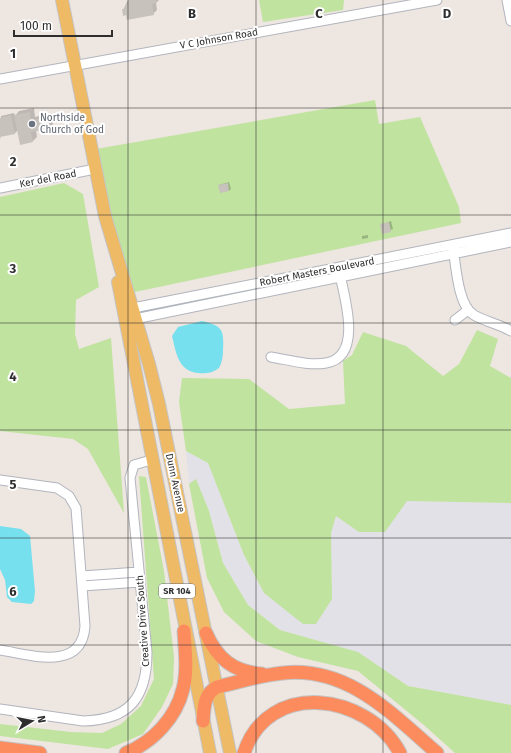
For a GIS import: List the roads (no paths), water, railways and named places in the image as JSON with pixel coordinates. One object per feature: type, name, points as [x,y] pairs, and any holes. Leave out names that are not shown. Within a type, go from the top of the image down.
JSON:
[{"type":"highway","points":[[126,753],[136,749],[157,734],[166,724],[178,703],[183,688],[184,631]]},
{"type":"highway","points":[[206,633],[217,654],[231,666],[249,673],[267,675]]},
{"type":"highway","points":[[203,721],[206,700],[211,690],[217,687],[267,675],[299,672],[335,678],[369,695],[437,753]]},
{"type":"highway","points":[[244,753],[250,738],[260,725],[272,715],[296,704],[318,702],[350,709],[371,720],[384,731],[400,753]]},
{"type":"highway","points":[[0,748],[40,753]]},
{"type":"main road","name":"Dunn Avenue","points":[[62,0],[95,170],[129,315],[151,460],[184,631],[210,753]]},
{"type":"main road","name":"Dunn Avenue","points":[[129,315],[149,364],[170,458],[230,753]]},
{"type":"main road","points":[[147,437],[156,448],[170,458]]},
{"type":"main road","points":[[151,460],[163,463],[168,469],[176,488]]},
{"type":"street","name":"V C Johnson Road","points":[[0,79],[75,64],[437,0]]},
{"type":"street","points":[[506,0],[511,21]]},
{"type":"street","name":"Ker del Road","points":[[0,188],[95,170]]},
{"type":"street","name":"Robert Masters Boulevard","points":[[129,315],[453,249],[511,233]]},
{"type":"street","name":"Robert Masters Boulevard","points":[[453,249],[511,242]]},
{"type":"street","points":[[453,249],[462,300],[468,310],[474,315],[500,325],[511,332]]},
{"type":"street","points":[[271,357],[318,364],[332,362],[344,353],[348,344],[349,332],[339,272]]},
{"type":"street","points":[[455,320],[468,310]]},
{"type":"street","name":"Creative Drive South","points":[[0,709],[84,721],[110,718],[128,708],[141,690],[146,679],[147,668],[130,478],[134,465],[151,460]]},
{"type":"street","points":[[0,480],[57,488],[69,496],[76,508],[85,626],[84,637],[78,648],[61,657],[52,658],[0,650]]},
{"type":"street","points":[[82,576],[139,572]]},
{"type":"street","points":[[82,586],[140,582]]},
{"type":"water","points":[[202,321],[214,325],[221,330],[223,338],[223,357],[219,368],[211,372],[198,373],[186,369],[182,365],[179,360],[172,336],[178,327]]},
{"type":"water","points":[[0,526],[21,529],[30,536],[35,591],[34,601],[31,604],[12,602],[7,597],[5,580],[0,569]]},
{"type":"place","name":"Northside Church of God","points":[[32,124]]}]
